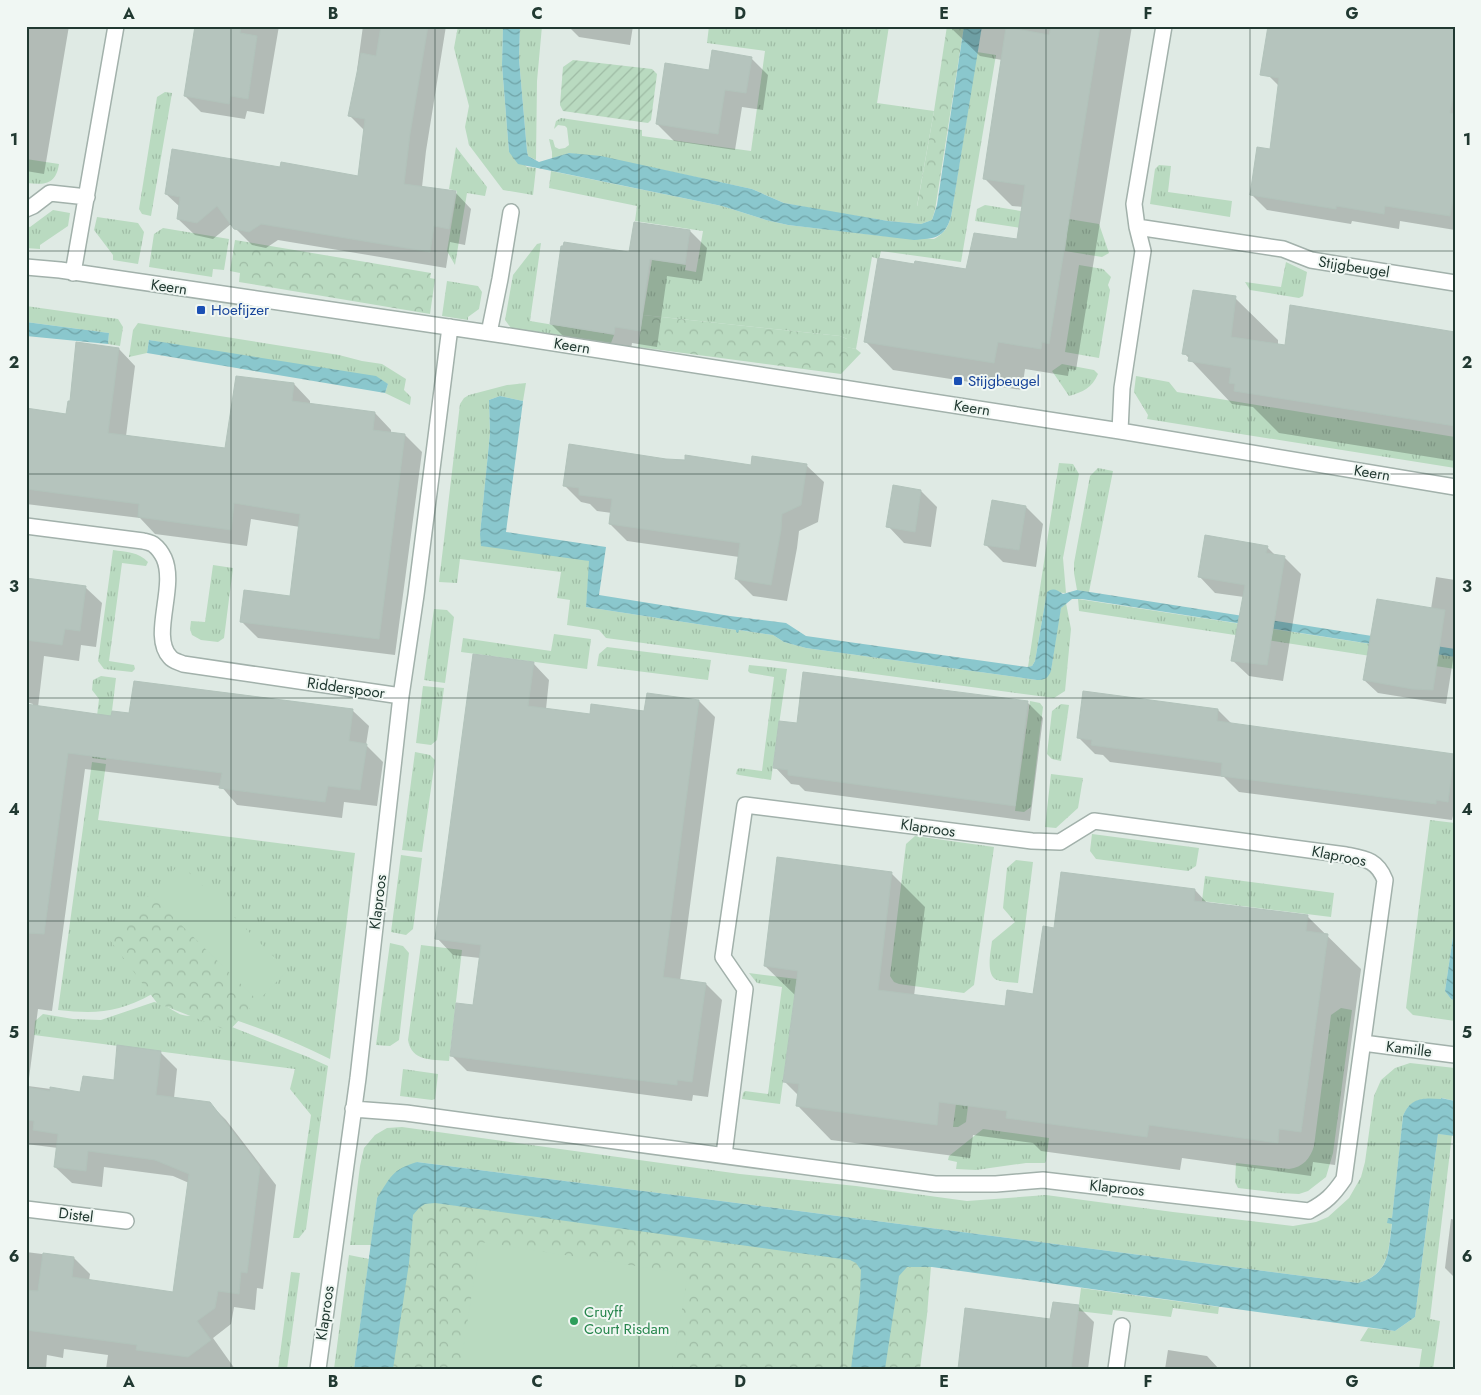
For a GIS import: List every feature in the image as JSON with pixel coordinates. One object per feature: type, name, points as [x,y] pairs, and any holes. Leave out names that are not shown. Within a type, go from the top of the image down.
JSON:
[{"type":"street","points":[[72,273],[116,26]]},
{"type":"street","points":[[1120,431],[1122,388],[1143,251],[1134,204],[1164,26]]},
{"type":"street","points":[[26,209],[50,193],[87,197]]},
{"type":"street","points":[[489,333],[500,279],[510,212]]},
{"type":"street","name":"Stijgbeugel","points":[[1137,227],[1283,249],[1311,260],[1455,283]]},
{"type":"street","name":"Keern","points":[[26,267],[489,333],[1120,431],[1455,487]]},
{"type":"street","name":"Ridderspoor","points":[[26,526],[143,541],[155,546],[168,568],[162,638],[164,650],[171,659],[183,664],[401,696],[450,327]]},
{"type":"street","name":"Klaproos","points":[[318,1369],[353,1109],[401,696]]},
{"type":"street","name":"Klaproos","points":[[353,1109],[406,1113],[935,1184],[996,1184],[1042,1180],[1309,1210],[1325,1202],[1344,1179],[1384,880],[1380,869],[1365,859],[1094,821],[1060,842],[1032,841],[744,806],[723,958],[745,989],[724,1155]]},
{"type":"street","name":"Kamille","points":[[1363,1043],[1455,1055]]},
{"type":"street","name":"Distel","points":[[26,1208],[126,1221]]},
{"type":"street","points":[[1116,1369],[1122,1326]]},
{"type":"green space","points":[[458,26],[503,26],[502,65],[509,152],[527,167],[536,168],[533,195],[503,190],[469,145],[465,127],[469,106],[454,48]]},
{"type":"green space","points":[[520,26],[542,26],[537,81],[536,160],[528,156],[527,151],[519,59]]},
{"type":"green space","points":[[709,26],[889,26],[877,103],[934,111],[917,206],[935,210],[932,220],[921,224],[825,211],[784,203],[752,189],[569,153],[552,159],[549,139],[553,140],[555,147],[559,149],[569,145],[567,128],[558,125],[554,129],[556,121],[561,118],[642,130],[642,136],[751,151],[765,51],[707,43]]},
{"type":"green space","points":[[947,26],[964,26],[935,210],[917,207]]},
{"type":"green space","points":[[977,52],[996,55],[961,262],[881,251],[879,259],[872,257],[856,349],[846,347],[847,339],[840,336],[643,315],[652,260],[686,265],[685,270],[696,272],[703,231],[635,221],[637,206],[549,188],[551,171],[722,206],[788,225],[883,236],[934,239],[945,230],[951,217]]},
{"type":"green space","points":[[573,60],[652,69],[657,74],[651,120],[648,123],[563,111],[560,105],[563,67]]},
{"type":"green space","points":[[165,92],[172,93],[151,216],[142,214],[139,209],[157,97]]},
{"type":"green space","points":[[456,147],[487,187],[485,196],[467,193],[455,265],[447,251],[457,191],[449,189]]},
{"type":"green space","points":[[26,159],[59,164],[55,176],[52,180],[44,183],[26,183]]},
{"type":"green space","points":[[1159,165],[1171,166],[1168,192],[1232,201],[1230,217],[1150,204],[1155,169]]},
{"type":"green space","points":[[985,205],[1099,224],[1109,253],[1102,257],[1065,251],[1067,235],[975,221],[977,209]]},
{"type":"green space","points":[[53,210],[70,213],[68,226],[40,245],[40,249],[26,248],[26,226],[30,227]]},
{"type":"green space","points":[[97,217],[138,223],[144,232],[138,264],[113,260],[113,255],[94,230]]},
{"type":"green space","points":[[163,228],[229,239],[224,270],[213,269],[212,277],[149,267],[154,234]]},
{"type":"green space","points":[[235,240],[431,273],[430,278],[435,279],[430,314],[239,282],[240,273],[230,271]]},
{"type":"green space","points":[[541,243],[530,321],[614,335],[611,343],[511,328],[505,320],[513,275],[537,244]]},
{"type":"green space","points":[[1286,262],[1307,272],[1303,296],[1299,298],[1250,290],[1245,282],[1281,287]]},
{"type":"green space","points":[[1079,265],[1103,269],[1111,277],[1108,285],[1110,290],[1099,358],[1065,352]]},
{"type":"green space","points":[[447,281],[478,286],[482,292],[479,309],[468,317],[468,320],[442,316]]},
{"type":"green space","points":[[26,306],[118,319],[123,327],[120,346],[108,344],[109,333],[26,322]]},
{"type":"green space","points":[[643,315],[840,336],[847,339],[847,347],[856,349],[861,353],[841,374],[638,347]]},
{"type":"green space","points":[[138,323],[339,355],[382,364],[406,379],[404,390],[411,397],[410,405],[385,393],[388,384],[149,340],[147,353],[129,357],[133,330]]},
{"type":"green space","points":[[1062,364],[1094,370],[1098,374],[1093,383],[1086,389],[1069,396],[1052,371]]},
{"type":"green space","points":[[1136,376],[1169,382],[1177,392],[1455,437],[1455,468],[1147,419],[1148,415],[1134,392]]},
{"type":"green space","points":[[526,383],[523,401],[500,396],[489,400],[490,433],[480,534],[590,561],[586,607],[736,630],[736,632],[738,630],[773,635],[784,642],[806,648],[1037,680],[1051,671],[1059,616],[1061,608],[1066,603],[1071,629],[1065,691],[1054,698],[606,638],[599,630],[567,625],[570,600],[557,598],[561,572],[460,559],[457,583],[439,582],[460,404],[469,395],[507,385]]},
{"type":"green space","points":[[1059,463],[1073,464],[1079,474],[1063,558],[1066,593],[1047,592],[1035,661],[1032,666],[1028,667]]},
{"type":"green space","points":[[1098,468],[1113,471],[1089,592],[1077,590],[1074,563],[1090,476]]},
{"type":"green space","points":[[113,550],[136,554],[148,562],[146,566],[122,563],[109,661],[134,665],[135,669],[132,672],[104,669],[98,661]]},
{"type":"green space","points":[[213,565],[233,568],[224,638],[218,642],[201,640],[192,635],[190,629],[191,621],[205,622]]},
{"type":"green space","points":[[1078,599],[1455,657],[1455,669],[1079,611]]},
{"type":"green space","points":[[434,609],[447,610],[454,617],[445,683],[424,680]]},
{"type":"green space","points":[[554,634],[591,639],[587,669],[461,652],[463,638],[551,651]]},
{"type":"green space","points":[[607,647],[711,660],[708,680],[597,666],[599,654]]},
{"type":"green space","points":[[749,665],[787,669],[771,780],[736,774],[739,768],[762,771],[774,677],[750,673],[748,671]]},
{"type":"green space","points":[[101,676],[116,678],[106,760],[92,758],[99,699],[92,690],[93,680]]},
{"type":"green space","points":[[423,686],[444,688],[437,740],[431,745],[416,743]]},
{"type":"green space","points":[[1030,701],[1040,703],[1043,707],[1031,807],[1024,812],[1015,811]]},
{"type":"green space","points":[[1061,704],[1069,705],[1061,761],[1052,759],[1047,754],[1052,711]]},
{"type":"green space","points":[[415,752],[430,755],[435,760],[422,852],[402,850]]},
{"type":"green space","points":[[92,762],[106,764],[98,820],[355,853],[330,1059],[265,1030],[152,994],[128,1005],[106,1011],[58,1010]]},
{"type":"green space","points":[[1051,774],[1083,778],[1078,808],[1056,828],[1045,827]]},
{"type":"green space","points":[[1430,820],[1455,823],[1455,923],[1445,991],[1455,1001],[1455,1021],[1413,1015],[1406,1008]]},
{"type":"green space","points":[[1092,834],[1199,848],[1196,866],[1188,871],[1096,859],[1090,851]]},
{"type":"green space","points":[[915,836],[994,847],[974,985],[964,993],[899,984],[894,982],[890,976],[906,844]]},
{"type":"green space","points":[[401,855],[422,858],[413,929],[406,935],[391,932]]},
{"type":"green space","points":[[1016,860],[1033,862],[1018,983],[997,980],[993,977],[990,968],[992,941],[1015,922],[1003,908],[1007,868]]},
{"type":"green space","points":[[180,864],[287,971],[258,1001],[150,894]]},
{"type":"green space","points":[[181,864],[286,969],[229,1031],[157,1003],[107,936]]},
{"type":"green space","points":[[1205,876],[1334,893],[1331,917],[1202,901]]},
{"type":"green space","points":[[390,943],[403,946],[409,953],[399,1040],[390,1046],[376,1045]]},
{"type":"green space","points":[[421,945],[462,950],[449,1061],[418,1056],[410,1047],[408,1040]]},
{"type":"green space","points":[[749,973],[797,979],[780,1104],[742,1099],[745,1091],[768,1094],[782,987],[757,983]]},
{"type":"green space","points":[[154,1002],[186,1016],[199,1014],[328,1066],[306,1229],[299,1238],[293,1238],[311,1115],[290,1089],[295,1069],[34,1035],[35,1021],[43,1014],[73,1019],[101,1020]]},
{"type":"green space","points":[[969,1002],[980,1012],[966,1122],[958,1127],[953,1127]]},
{"type":"green space","points":[[1341,1008],[1352,1010],[1333,1153],[1326,1177],[1308,1191],[1299,1194],[1238,1188],[1235,1182],[1236,1163],[1289,1169],[1305,1162],[1310,1155],[1314,1146],[1331,1015]]},
{"type":"green space","points":[[1410,1063],[1455,1068],[1455,1101],[1442,1098],[1441,1100],[1423,1099],[1414,1102],[1406,1110],[1403,1116],[1392,1219],[1388,1219],[1388,1222],[1392,1223],[1386,1260],[1376,1274],[1358,1283],[417,1162],[377,1198],[371,1245],[350,1245],[364,1148],[375,1135],[387,1128],[402,1127],[740,1174],[856,1186],[967,1201],[1046,1195],[1293,1226],[1316,1222],[1328,1217],[1349,1198],[1361,1177],[1365,1162],[1374,1096],[1381,1080],[1395,1068]]},
{"type":"green space","points":[[403,1069],[438,1074],[435,1099],[400,1096]]},
{"type":"green space","points":[[983,1129],[1049,1138],[1045,1163],[1026,1163],[976,1170],[956,1169],[957,1162],[948,1160],[949,1156]]},
{"type":"green space","points":[[1438,1134],[1452,1135],[1430,1319],[1440,1321],[1433,1369],[1419,1369],[1422,1349],[1360,1341],[1368,1328],[1395,1331],[1415,1317]]},
{"type":"green space","points":[[415,1200],[931,1266],[920,1369],[392,1369]]},
{"type":"green space","name":"Cruyff Court Risdam","points":[[480,1242],[688,1274],[672,1369],[460,1369]]},
{"type":"green space","points":[[349,1255],[369,1259],[354,1369],[334,1369]]},
{"type":"green space","points":[[291,1272],[300,1273],[287,1369],[278,1369]]},
{"type":"green space","points":[[1081,1288],[1219,1307],[1218,1314],[1173,1308],[1171,1317],[1113,1310],[1112,1315],[1078,1311]]},
{"type":"water","points":[[503,26],[520,26],[519,59],[527,151],[528,156],[539,162],[569,153],[601,156],[752,189],[784,203],[888,221],[921,224],[932,220],[937,205],[964,26],[982,26],[951,217],[948,224],[945,230],[938,236],[914,240],[788,225],[722,206],[518,164],[509,152],[502,65]]},
{"type":"water","points":[[26,322],[109,333],[108,344],[26,336]]},
{"type":"water","points":[[149,340],[376,376],[388,384],[385,393],[147,353]]},
{"type":"water","points":[[500,396],[523,401],[506,532],[606,547],[599,595],[786,623],[806,636],[1027,667],[1032,666],[1035,661],[1047,592],[1053,589],[1063,594],[1077,590],[1455,649],[1455,657],[1072,599],[1061,608],[1051,671],[1046,678],[1037,680],[806,648],[784,642],[773,635],[739,630],[738,633],[736,630],[586,607],[589,561],[481,546],[480,534],[490,433],[489,400]]},
{"type":"water","points":[[1455,923],[1455,1001],[1445,991]]},
{"type":"water","points":[[1441,1098],[1455,1101],[1455,1136],[1438,1134],[1415,1317],[1395,1331],[932,1267],[907,1267],[899,1276],[885,1369],[851,1369],[861,1270],[856,1263],[850,1260],[435,1203],[425,1204],[413,1215],[409,1263],[393,1369],[354,1369],[377,1198],[392,1175],[402,1168],[417,1162],[1358,1283],[1376,1274],[1386,1261],[1392,1224],[1387,1223],[1388,1218],[1392,1218],[1403,1116],[1410,1105],[1418,1100]]},
{"type":"building","points":[[195,26],[241,26],[240,33],[257,36],[248,99],[231,96],[229,104],[184,96]]},
{"type":"building","points":[[381,26],[428,26],[410,134],[404,184],[456,191],[449,229],[434,226],[430,252],[261,224],[249,232],[234,229],[217,206],[197,223],[177,219],[180,197],[165,194],[172,149],[280,167],[281,162],[358,176],[365,119],[348,116],[361,53],[376,56]]},
{"type":"building","points":[[1051,26],[1100,26],[1049,344],[1042,342],[1041,349],[998,342],[994,363],[864,342],[878,258],[914,264],[915,261],[966,269],[974,233],[1017,239],[1025,185],[983,179],[1006,27],[1049,35]]},
{"type":"building","points":[[1268,26],[1455,26],[1455,85],[1450,113],[1455,114],[1455,188],[1450,216],[1385,206],[1384,214],[1336,206],[1336,209],[1250,195],[1257,147],[1270,149],[1279,78],[1260,75]]},
{"type":"building","points":[[712,50],[752,57],[746,93],[725,90],[718,134],[656,124],[665,63],[709,70]]},
{"type":"building","points":[[634,222],[690,230],[685,264],[650,259],[640,331],[615,327],[614,334],[550,324],[561,246],[563,246],[564,242],[629,252]]},
{"type":"building","points":[[1193,290],[1236,296],[1231,337],[1285,345],[1290,305],[1455,332],[1455,426],[1234,391],[1235,384],[1229,383],[1231,368],[1188,361],[1189,355],[1182,354]]},
{"type":"building","points":[[76,342],[119,348],[108,433],[225,448],[236,376],[294,383],[292,401],[375,412],[373,430],[405,434],[379,639],[240,622],[244,590],[290,596],[300,514],[234,503],[231,530],[138,517],[139,504],[26,489],[26,408],[66,414],[68,401],[70,401]]},
{"type":"building","points":[[569,444],[666,459],[685,460],[685,455],[751,465],[752,456],[807,464],[801,505],[782,514],[771,585],[735,579],[740,543],[609,524],[612,499],[579,495],[579,488],[563,486]]},
{"type":"building","points":[[893,485],[921,490],[915,532],[886,527]]},
{"type":"building","points":[[992,500],[1026,506],[1019,550],[984,545]]},
{"type":"building","points":[[1205,535],[1268,546],[1266,553],[1285,556],[1267,665],[1231,661],[1245,585],[1198,577]]},
{"type":"building","points":[[26,578],[86,586],[80,631],[65,629],[62,645],[26,640]]},
{"type":"building","points":[[1377,599],[1445,610],[1433,690],[1412,689],[1363,680]]},
{"type":"building","points":[[473,654],[534,662],[528,706],[590,714],[591,704],[644,711],[647,693],[699,700],[663,977],[706,983],[692,1082],[677,1080],[677,1085],[450,1056],[456,1003],[473,1005],[481,945],[435,939]]},
{"type":"building","points":[[803,672],[1028,701],[1015,806],[788,775],[788,770],[773,768],[779,721],[797,723]]},
{"type":"building","points":[[134,681],[353,709],[349,741],[367,744],[360,790],[328,786],[325,802],[219,788],[222,773],[68,753],[44,934],[26,933],[26,704],[111,716],[112,711],[129,713]]},
{"type":"building","points":[[1083,691],[1218,709],[1217,721],[1454,754],[1448,802],[1436,800],[1436,804],[1221,776],[1222,763],[1091,745],[1092,740],[1077,738]]},
{"type":"building","points":[[777,857],[892,872],[878,990],[1005,1006],[1007,990],[1033,994],[1043,926],[1054,928],[1061,872],[1195,889],[1194,901],[1308,915],[1306,931],[1328,934],[1301,1132],[1279,1129],[1278,1143],[1149,1125],[1147,1137],[1006,1118],[1007,1111],[939,1102],[937,1125],[796,1106],[799,1084],[783,1082],[798,971],[764,966]]},
{"type":"building","points":[[117,1045],[161,1051],[156,1095],[210,1102],[260,1167],[247,1273],[241,1272],[239,1294],[218,1291],[215,1308],[197,1321],[211,1340],[188,1357],[136,1350],[137,1345],[26,1330],[26,1290],[38,1291],[43,1253],[74,1257],[72,1277],[173,1292],[189,1174],[155,1160],[88,1151],[86,1171],[54,1167],[58,1134],[33,1130],[34,1121],[26,1120],[26,1087],[50,1091],[50,1087],[80,1092],[83,1076],[114,1080]]},
{"type":"building","points":[[1053,1302],[1079,1305],[1071,1369],[958,1369],[965,1308],[1050,1319]]},
{"type":"place","name":"Hoefijzer","points":[[201,310]]},
{"type":"place","name":"Stijgbeugel","points":[[958,381]]},
{"type":"place","name":"Cruyff Court Risdam","points":[[574,1321]]}]
